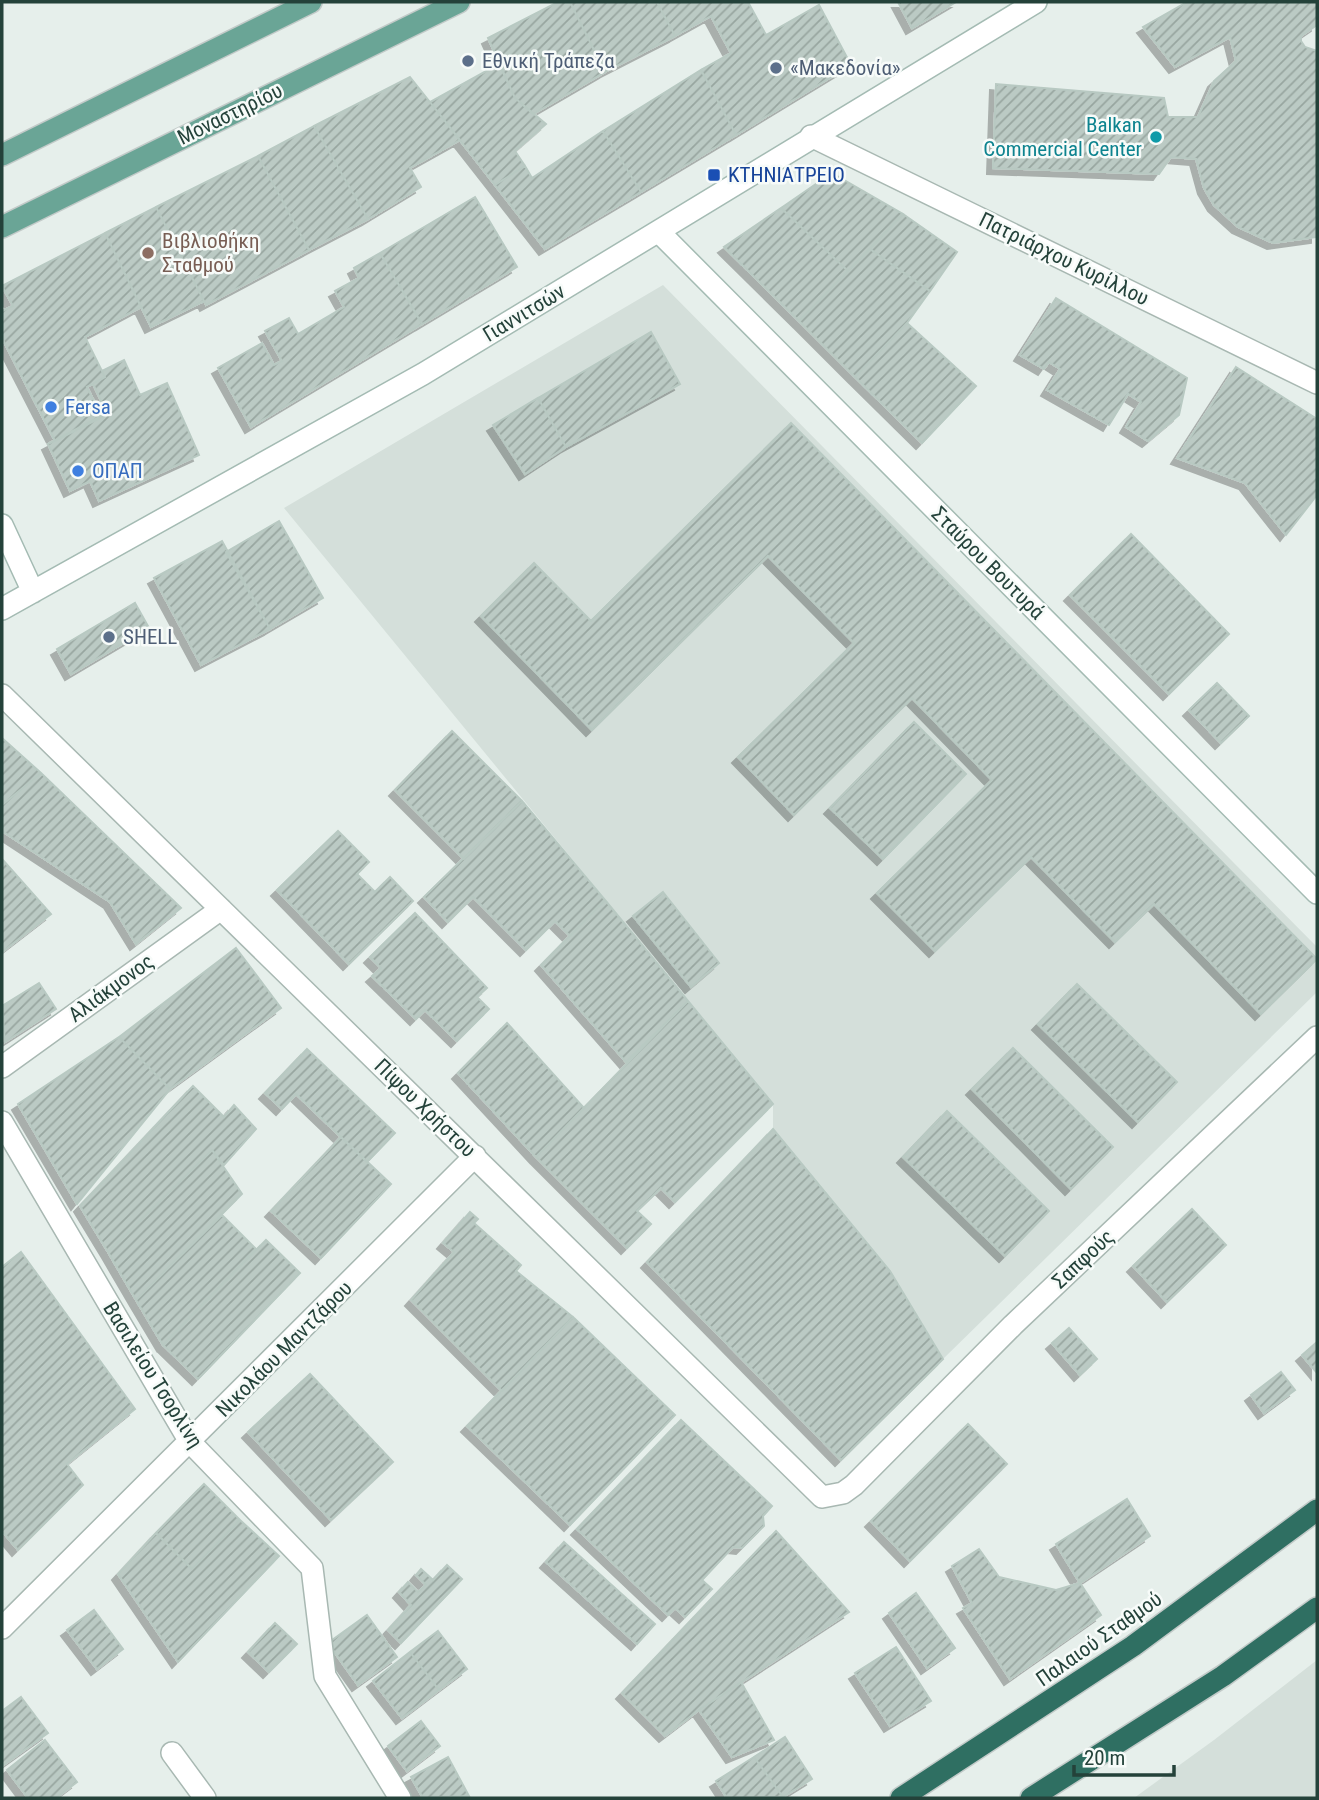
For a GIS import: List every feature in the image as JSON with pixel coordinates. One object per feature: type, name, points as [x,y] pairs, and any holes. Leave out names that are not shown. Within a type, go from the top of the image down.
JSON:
[{"type":"highway","name":"Παλαιού Σταθμού","points":[[901,1798],[1133,1646],[1317,1510]]},
{"type":"highway","points":[[1031,1798],[1223,1676],[1317,1608]]},
{"type":"main road","points":[[2,155],[311,2]]},
{"type":"main road","name":"Μοναστηρίου","points":[[2,227],[459,2]]},
{"type":"street","name":"Γιαννιτσών","points":[[2,608],[400,388],[659,232],[811,136],[1036,2]]},
{"type":"street","name":"Πατριάρχου Κυρίλλου","points":[[811,136],[1317,383]]},
{"type":"street","name":"Σταύρου Βουτυρά","points":[[659,232],[1317,893]]},
{"type":"street","points":[[2,524],[33,592]]},
{"type":"street","name":"Πίψου Χρήστου","points":[[2,695],[822,1497],[843,1493],[854,1485]]},
{"type":"street","name":"Αλιάκμονος","points":[[2,1067],[221,909]]},
{"type":"street","name":"Σαπφούς","points":[[854,1485],[1013,1325],[1317,1037]]},
{"type":"street","name":"Βασιλείου Τσορλίνη","points":[[2,1122],[190,1443],[312,1568],[325,1676],[400,1798]]},
{"type":"street","name":"Νικολάου Μαντζάρου","points":[[2,1628],[475,1156]]},
{"type":"street","points":[[172,1753],[205,1798]]},
{"type":"shaded area","points":[[663,285],[1317,947],[1317,992],[943,1359],[890,1271],[773,1129],[773,1104],[284,508]]},
{"type":"shaded area","points":[[1317,1660],[1317,1798],[1134,1798],[1214,1740]]},
{"type":"building","points":[[558,2],[570,2],[605,72],[533,114],[515,98],[488,38]]},
{"type":"building","points":[[570,2],[657,2],[675,36],[605,72]]},
{"type":"building","name":"«Μακεδονία»","points":[[657,2],[748,2],[766,35],[819,5],[851,65],[736,135],[701,70],[731,53],[711,16],[675,36]]},
{"type":"building","points":[[898,2],[956,2],[912,28]]},
{"type":"building","name":"Balkan Commercial Center","points":[[1187,2],[1317,2],[1317,25],[1301,36],[1301,41],[1305,47],[1317,51],[1317,237],[1273,243],[1238,227],[1214,205],[1204,188],[1196,159],[1171,157],[1159,174],[993,168],[996,84],[1164,98],[1168,117],[1198,117],[1214,81],[1236,61],[1230,37],[1175,67],[1143,27]]},
{"type":"building","points":[[499,64],[515,98],[546,124],[515,151],[525,166],[495,185],[430,102]]},
{"type":"building","points":[[701,70],[736,135],[641,192],[603,131]]},
{"type":"building","points":[[410,77],[460,140],[410,168],[421,187],[368,219],[314,126]]},
{"type":"building","points":[[314,126],[368,219],[309,250],[258,156]]},
{"type":"building","points":[[603,131],[641,192],[545,249],[495,185],[525,166],[532,178]]},
{"type":"building","points":[[258,156],[309,250],[206,305],[156,207]]},
{"type":"building","points":[[832,173],[903,214],[848,271],[781,208]]},
{"type":"building","points":[[475,197],[517,267],[422,324],[380,253]]},
{"type":"building","points":[[156,207],[204,301],[151,327],[105,233]]},
{"type":"building","points":[[781,208],[848,271],[799,321],[724,247]]},
{"type":"building","points":[[903,214],[957,252],[930,291],[870,249]]},
{"type":"building","points":[[105,233],[141,307],[85,337],[105,377],[87,387],[102,417],[55,441],[2,338],[2,311],[13,306],[2,286]]},
{"type":"building","points":[[870,249],[930,291],[907,323],[855,377],[799,321]]},
{"type":"building","points":[[380,253],[422,324],[251,427],[218,368],[262,343],[274,365],[282,361],[265,331],[289,318],[298,334],[344,307],[335,291],[359,278],[354,268]]},
{"type":"building","points":[[1056,298],[1187,378],[1179,415],[1148,441],[1126,427],[1141,402],[1128,394],[1109,425],[1047,390],[1060,369],[1049,362],[1044,369],[1020,355]]},
{"type":"building","points":[[907,323],[976,386],[922,443],[855,377]]},
{"type":"building","points":[[651,332],[680,384],[566,447],[538,398]]},
{"type":"building","points":[[124,360],[140,395],[167,383],[199,455],[99,501],[90,481],[70,491],[48,444],[107,413],[93,384],[105,377],[102,371]]},
{"type":"building","points":[[1236,367],[1317,419],[1317,495],[1286,535],[1245,483],[1177,458]]},
{"type":"building","points":[[538,398],[566,447],[525,474],[493,425]]},
{"type":"building","points":[[791,423],[1317,959],[1261,1014],[1154,904],[1115,942],[1031,857],[935,951],[877,893],[992,780],[912,698],[794,815],[738,757],[854,643],[768,556],[592,730],[481,616],[534,563],[591,621]]},
{"type":"building","points":[[279,521],[323,598],[270,629],[226,552]]},
{"type":"building","points":[[1131,534],[1229,634],[1169,694],[1070,595]]},
{"type":"building","points":[[222,541],[270,629],[201,665],[154,578]]},
{"type":"building","points":[[135,603],[149,628],[71,674],[57,649]]},
{"type":"building","points":[[1217,683],[1249,716],[1221,743],[1189,710]]},
{"type":"building","points":[[914,722],[966,774],[883,859],[830,808]]},
{"type":"building","points":[[452,731],[522,801],[464,859],[395,790]]},
{"type":"building","points":[[2,738],[41,773],[2,805]]},
{"type":"building","points":[[41,773],[181,908],[136,944],[110,902],[2,831],[2,805]]},
{"type":"building","points":[[522,801],[605,900],[570,936],[555,921],[526,950],[473,897],[448,922],[424,897]]},
{"type":"building","points":[[338,831],[369,862],[357,874],[375,892],[390,877],[413,901],[349,964],[277,890]]},
{"type":"building","points":[[2,859],[51,914],[2,952]]},
{"type":"building","points":[[663,892],[719,963],[691,987],[633,916]]},
{"type":"building","points":[[605,900],[688,1001],[626,1062],[541,965]]},
{"type":"building","points":[[415,913],[487,988],[477,997],[489,1009],[457,1041],[425,1010],[416,1019],[372,976],[381,968],[370,957]]},
{"type":"building","points":[[236,948],[281,1008],[170,1089],[119,1037]]},
{"type":"building","points":[[39,983],[56,1009],[5,1042],[2,1006]]},
{"type":"building","points":[[1077,984],[1177,1082],[1138,1122],[1038,1024]]},
{"type":"building","points":[[688,1001],[773,1104],[675,1202],[661,1188],[637,1211],[651,1224],[627,1248],[536,1157]]},
{"type":"building","points":[[507,1023],[584,1108],[536,1157],[458,1073]]},
{"type":"building","points":[[119,1037],[170,1089],[77,1204],[18,1104]]},
{"type":"building","points":[[1013,1048],[1113,1147],[1071,1189],[972,1089]]},
{"type":"building","points":[[307,1049],[395,1133],[367,1162],[296,1094],[282,1109],[265,1093]]},
{"type":"building","points":[[193,1086],[224,1117],[234,1105],[256,1129],[224,1165],[212,1150],[108,1252],[80,1206]]},
{"type":"building","points":[[947,1111],[1049,1211],[1005,1256],[903,1157]]},
{"type":"building","points":[[773,1129],[890,1271],[943,1359],[841,1460],[647,1262]]},
{"type":"building","points":[[341,1137],[391,1184],[321,1258],[271,1211]]},
{"type":"building","points":[[212,1150],[242,1194],[136,1300],[108,1252]]},
{"type":"building","points":[[1192,1209],[1226,1245],[1167,1302],[1133,1266]]},
{"type":"building","points":[[470,1212],[478,1219],[474,1223],[521,1265],[516,1271],[573,1317],[502,1391],[411,1300],[454,1252],[443,1243]]},
{"type":"building","points":[[222,1215],[256,1249],[163,1345],[136,1300]]},
{"type":"building","points":[[266,1240],[300,1273],[198,1379],[163,1345]]},
{"type":"building","points":[[21,1252],[135,1409],[67,1464],[83,1485],[18,1550],[2,1531],[2,1267]]},
{"type":"building","points":[[573,1317],[675,1415],[570,1525],[467,1426]]},
{"type":"building","points":[[1069,1328],[1097,1359],[1080,1375],[1052,1343]]},
{"type":"building","points":[[1317,1342],[1317,1373],[1302,1355]]},
{"type":"building","points":[[1281,1372],[1295,1390],[1264,1413],[1251,1395]]},
{"type":"building","points":[[310,1374],[393,1462],[331,1520],[248,1432]]},
{"type":"building","points":[[681,1420],[772,1506],[763,1516],[764,1526],[742,1548],[733,1547],[702,1580],[712,1589],[685,1617],[675,1608],[668,1615],[577,1529]]},
{"type":"building","points":[[968,1424],[1007,1464],[910,1561],[871,1521]]},
{"type":"building","points":[[204,1484],[240,1520],[192,1569],[156,1533]]},
{"type":"building","points":[[1127,1499],[1150,1536],[1080,1583],[1056,1544]]},
{"type":"building","points":[[240,1520],[279,1556],[178,1662],[118,1574],[156,1533],[192,1569]]},
{"type":"building","points":[[776,1531],[849,1612],[699,1710],[665,1736],[622,1693]]},
{"type":"building","points":[[564,1542],[655,1624],[637,1644],[546,1562]]},
{"type":"building","points":[[979,1549],[999,1577],[1056,1590],[1080,1583],[1101,1615],[1010,1679],[963,1608],[972,1603],[952,1566]]},
{"type":"building","points":[[447,1565],[462,1579],[401,1643],[388,1630],[411,1605],[399,1592],[408,1582],[418,1592],[426,1585],[416,1575],[421,1569],[433,1580]]},
{"type":"building","points":[[916,1593],[955,1648],[927,1668],[889,1613]]},
{"type":"building","points":[[94,1610],[123,1649],[97,1669],[67,1630]]},
{"type":"building","points":[[367,1615],[397,1657],[358,1685],[328,1643]]},
{"type":"building","points":[[275,1623],[297,1644],[269,1672],[248,1652]]},
{"type":"building","points":[[438,1631],[467,1669],[439,1690],[410,1652]]},
{"type":"building","points":[[896,1647],[931,1701],[890,1726],[855,1673]]},
{"type":"building","points":[[410,1652],[439,1690],[402,1718],[373,1681]]},
{"type":"building","points":[[741,1682],[774,1740],[732,1757],[699,1710]]},
{"type":"building","points":[[21,1697],[48,1733],[2,1766],[2,1711]]},
{"type":"building","points":[[421,1721],[440,1746],[407,1771],[388,1746]]},
{"type":"building","points":[[785,1737],[812,1779],[783,1797],[754,1757]]},
{"type":"building","points":[[45,1740],[77,1782],[56,1798],[28,1798],[7,1770]]},
{"type":"building","points":[[448,1757],[469,1796],[423,1798],[411,1777]]},
{"type":"building","points":[[754,1757],[783,1797],[727,1798],[716,1781]]},
{"type":"place","name":"Εθνική Τράπεζα","points":[[468,61]]},
{"type":"place","name":"«Μακεδονία»","points":[[776,68]]},
{"type":"place","name":"Balkan Commercial Center","points":[[1156,137]]},
{"type":"place","name":"ΚΤΗΝΙΑΤΡΕΙΟ","points":[[714,175]]},
{"type":"place","name":"Βιβλιοθήκη Σταθμού","points":[[148,253]]},
{"type":"place","name":"Fersa","points":[[51,407]]},
{"type":"place","name":"ΟΠΑΠ","points":[[78,471]]},
{"type":"place","name":"SHELL","points":[[109,637]]}]
